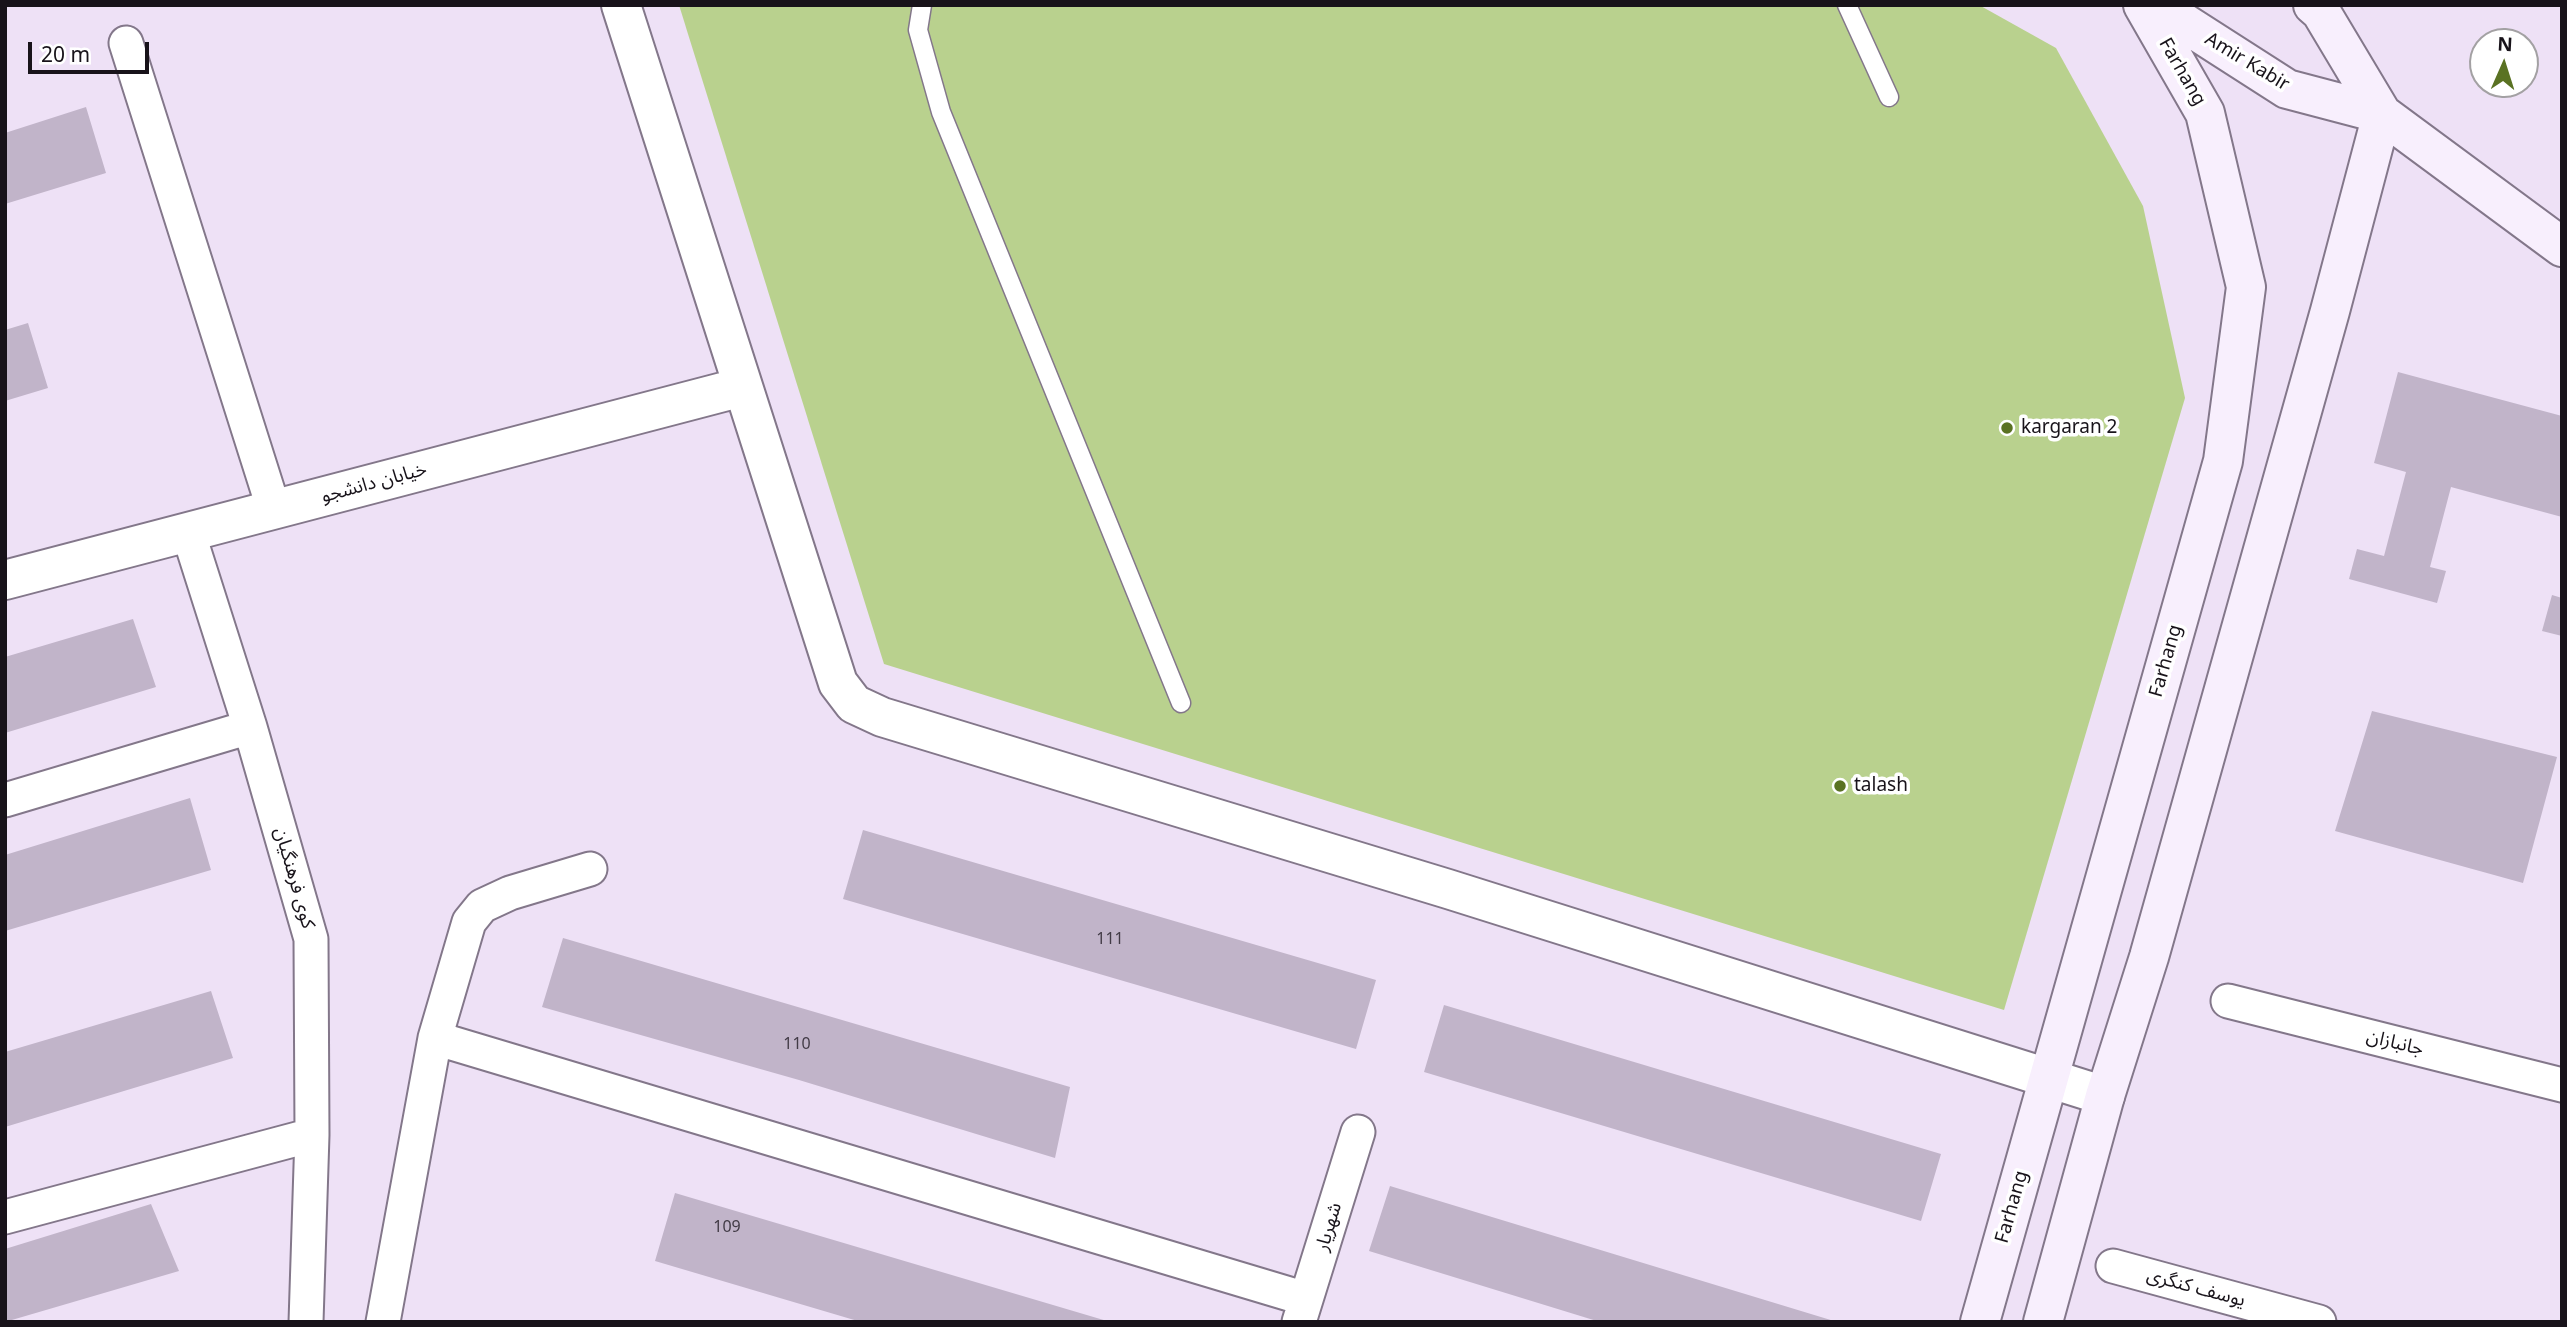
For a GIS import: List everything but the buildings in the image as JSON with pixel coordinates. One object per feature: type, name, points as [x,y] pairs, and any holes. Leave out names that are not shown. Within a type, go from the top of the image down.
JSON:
[{"type":"main road","name":"Farhang","points":[[1980,1322],[2223,461],[2246,287],[2205,113],[2143,5]]},
{"type":"main road","name":"Amir Kabir","points":[[2155,5],[2287,89],[2382,114]]},
{"type":"main road","points":[[2313,5],[2321,12],[2382,114],[2562,247]]},
{"type":"main road","points":[[2043,1322],[2105,1097],[2153,944],[2382,114]]},
{"type":"street","points":[[621,5],[838,683],[854,704],[882,717],[1448,890],[2105,1097]]},
{"type":"street","points":[[126,43],[274,510]]},
{"type":"street","name":"خیابان دانشجو","points":[[5,580],[742,387]]},
{"type":"street","name":"کوی فرهنگیان","points":[[187,532],[250,727],[311,939],[312,1135],[306,1322]]},
{"type":"street","points":[[5,800],[250,727]]},
{"type":"street","points":[[383,1322],[435,1038],[469,922],[482,906],[510,893],[590,869]]},
{"type":"street","name":"جانبازان","points":[[2228,1001],[2562,1085]]},
{"type":"street","points":[[435,1038],[1303,1311]]},
{"type":"street","name":"شهریار","points":[[1303,1311],[1358,1132]]},
{"type":"street","points":[[5,1217],[312,1135]]},
{"type":"street","name":"یوسف کنگری","points":[[2113,1266],[2319,1322]]},
{"type":"lane","points":[[922,5],[918,30],[941,113],[1181,703]]},
{"type":"lane","points":[[1847,5],[1889,97]]},
{"type":"green space","points":[[679,5],[1979,5],[2056,48],[2143,206],[2185,398],[2004,1010],[884,664]]},
{"type":"place","name":"kargaran 2","points":[[2007,428]]},
{"type":"place","name":"talash","points":[[1840,786]]}]
